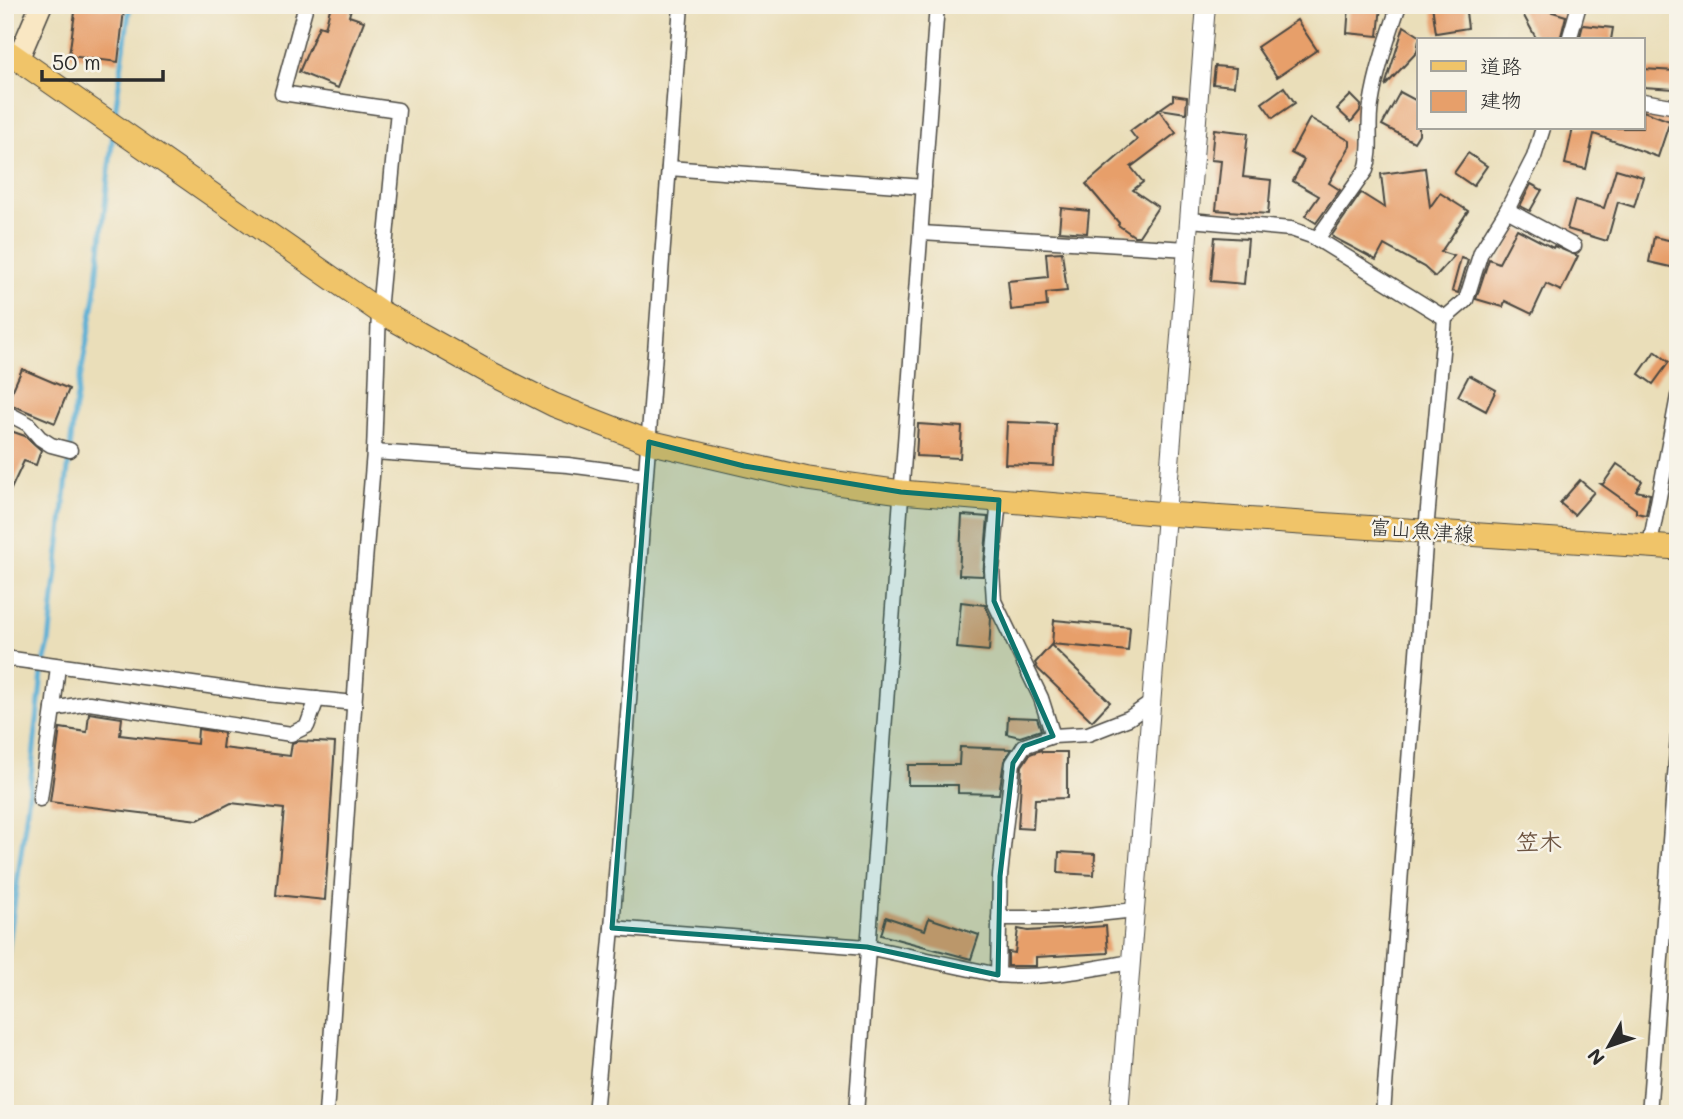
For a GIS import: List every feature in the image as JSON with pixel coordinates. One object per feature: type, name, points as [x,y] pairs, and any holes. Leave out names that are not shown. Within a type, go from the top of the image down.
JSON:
[{"type":"main road","points":[[12,54],[41,5]]},
{"type":"main road","name":"富山魚津線","points":[[12,54],[379,312],[554,405],[649,442],[808,479],[901,492],[1166,514],[1678,548]]},
{"type":"street","points":[[306,5],[282,93],[398,110],[379,312],[374,452],[326,1114]]},
{"type":"street","points":[[595,1114],[612,928],[681,5]]},
{"type":"street","points":[[856,1114],[937,5]]},
{"type":"street","points":[[1119,1114],[1206,5]]},
{"type":"street","points":[[1317,240],[1366,170],[1369,161],[1371,105],[1399,5]]},
{"type":"street","points":[[1570,38],[1579,5]]},
{"type":"street","points":[[1644,102],[1678,107]]},
{"type":"street","points":[[1383,1114],[1444,318],[1466,300],[1481,252],[1507,210],[1534,157],[1542,130]]},
{"type":"street","points":[[669,168],[924,187]]},
{"type":"street","points":[[1507,210],[1574,246]]},
{"type":"street","points":[[1190,220],[1291,229],[1317,240],[1444,318]]},
{"type":"street","points":[[921,233],[1188,249]]},
{"type":"street","points":[[1650,545],[1678,396]]},
{"type":"street","points":[[5,412],[28,424],[40,438],[51,445],[70,450]]},
{"type":"street","points":[[374,452],[568,465],[645,475]]},
{"type":"street","points":[[999,500],[992,570],[994,601],[1041,698],[1053,736]]},
{"type":"street","points":[[5,658],[355,703]]},
{"type":"street","points":[[40,799],[58,666]]},
{"type":"street","points":[[53,709],[89,703],[292,734],[307,726],[317,699]]},
{"type":"street","points":[[998,975],[1000,876],[1013,763],[1024,746],[1053,736],[1087,734],[1129,718],[1151,703]]},
{"type":"street","points":[[1649,1114],[1678,737]]},
{"type":"street","points":[[999,918],[1060,918],[1135,910]]},
{"type":"street","points":[[612,928],[867,947],[998,975],[1027,978],[1068,974],[1131,962]]},
{"type":"highlighted area","points":[[649,442],[744,466],[901,492],[999,500],[994,601],[1053,736],[1024,746],[1013,763],[1000,876],[998,975],[867,947],[612,928]]},
{"type":"building","points":[[76,5],[124,10],[118,62],[69,56]]},
{"type":"building","points":[[331,5],[352,5],[349,16],[364,21],[338,88],[299,72],[319,26],[325,28]]},
{"type":"building","points":[[1349,5],[1381,6],[1378,36],[1347,33]]},
{"type":"building","points":[[1432,5],[1465,5],[1468,28],[1436,33]]},
{"type":"building","points":[[1518,5],[1529,5],[1566,16],[1560,38],[1536,38]]},
{"type":"building","points":[[1297,20],[1317,50],[1277,77],[1257,47]]},
{"type":"building","points":[[1583,25],[1613,28],[1611,38],[1580,38]]},
{"type":"building","points":[[1404,26],[1422,38],[1417,38],[1417,52],[1385,86]]},
{"type":"building","points":[[1215,66],[1236,68],[1234,86],[1213,84]]},
{"type":"building","points":[[1644,69],[1676,71],[1675,89],[1644,87]]},
{"type":"building","points":[[1284,87],[1295,103],[1273,118],[1262,103]]},
{"type":"building","points":[[1400,92],[1417,101],[1419,134],[1414,142],[1382,125]]},
{"type":"building","points":[[1173,95],[1187,97],[1186,113],[1160,109],[1173,100]]},
{"type":"building","points":[[1351,95],[1361,105],[1360,111],[1351,122],[1337,109]]},
{"type":"building","points":[[1159,110],[1176,133],[1131,167],[1143,182],[1133,190],[1158,207],[1139,236],[1134,236],[1118,225],[1086,184],[1137,140],[1130,131]]},
{"type":"building","points":[[1644,111],[1670,121],[1658,157],[1594,134],[1586,169],[1565,164],[1573,130],[1644,130]]},
{"type":"building","points":[[1310,118],[1350,141],[1350,146],[1329,183],[1340,190],[1316,223],[1305,216],[1319,196],[1293,181],[1304,160],[1291,153]]},
{"type":"building","points":[[1214,129],[1248,133],[1243,177],[1271,180],[1268,214],[1216,210],[1221,161],[1211,160]]},
{"type":"building","points":[[1468,153],[1487,166],[1473,186],[1454,173]]},
{"type":"building","points":[[1425,168],[1430,207],[1440,193],[1468,211],[1441,252],[1454,256],[1435,277],[1424,267],[1384,245],[1376,260],[1333,237],[1361,193],[1385,208],[1381,174]]},
{"type":"building","points":[[1616,169],[1643,177],[1634,207],[1618,202],[1607,241],[1567,229],[1575,200],[1604,208]]},
{"type":"building","points":[[1531,184],[1542,190],[1530,211],[1520,206]]},
{"type":"building","points":[[1061,208],[1089,211],[1087,233],[1059,231]]},
{"type":"building","points":[[1517,229],[1553,248],[1554,246],[1578,256],[1561,291],[1546,284],[1532,314],[1505,301],[1503,307],[1476,299],[1489,259],[1499,263]]},
{"type":"building","points":[[1215,237],[1248,239],[1244,284],[1211,281]]},
{"type":"building","points":[[1654,237],[1678,242],[1675,268],[1649,262]]},
{"type":"building","points":[[1062,252],[1067,291],[1046,293],[1047,306],[1011,310],[1008,281],[1048,277],[1046,253]]},
{"type":"building","points":[[1461,258],[1468,260],[1458,293],[1452,291]]},
{"type":"building","points":[[1655,351],[1669,362],[1653,384],[1639,374]]},
{"type":"building","points":[[22,369],[69,389],[55,423],[7,403]]},
{"type":"building","points":[[1469,375],[1496,390],[1486,411],[1458,396]]},
{"type":"building","points":[[1007,422],[1056,424],[1054,466],[1005,464]]},
{"type":"building","points":[[918,424],[962,427],[960,458],[916,456]]},
{"type":"building","points":[[5,429],[25,436],[41,450],[36,465],[24,461],[5,502]]},
{"type":"building","points":[[1617,464],[1642,481],[1636,491],[1650,494],[1646,515],[1636,513],[1636,509],[1601,484]]},
{"type":"building","points":[[1580,480],[1594,492],[1574,515],[1560,503]]},
{"type":"building","points":[[962,515],[988,517],[983,576],[959,575]]},
{"type":"building","points":[[961,602],[985,605],[991,618],[989,651],[957,648]]},
{"type":"building","points":[[1054,620],[1130,627],[1128,651],[1052,644]]},
{"type":"building","points":[[1051,645],[1110,702],[1092,721],[1038,669],[1035,663]]},
{"type":"building","points":[[89,713],[122,718],[120,735],[197,744],[198,729],[224,733],[222,748],[290,756],[292,743],[298,741],[335,743],[325,900],[276,895],[284,809],[231,803],[198,820],[50,802],[60,728],[87,732]]},
{"type":"building","points":[[1008,717],[1037,718],[1041,730],[1020,737],[1007,734]]},
{"type":"building","points":[[960,747],[1011,749],[1004,761],[999,794],[958,793],[958,785],[908,785],[908,765],[959,765]]},
{"type":"building","points":[[1041,750],[1067,752],[1067,798],[1035,799],[1033,829],[1018,828],[1022,766],[1030,754]]},
{"type":"building","points":[[1059,852],[1095,854],[1094,875],[1058,873]]},
{"type":"building","points":[[886,917],[925,930],[929,918],[979,935],[971,959],[881,935]]},
{"type":"building","points":[[1106,926],[1108,953],[1036,957],[1036,966],[1008,966],[1008,952],[1015,953],[1018,929],[1028,931]]},
{"type":"waterway","points":[[114,120],[130,5]]},
{"type":"waterway","points":[[5,973],[42,673],[49,643],[74,413],[95,296],[113,133]]},
{"type":"district","name":"笠木","points":[[1539,842]]}]
